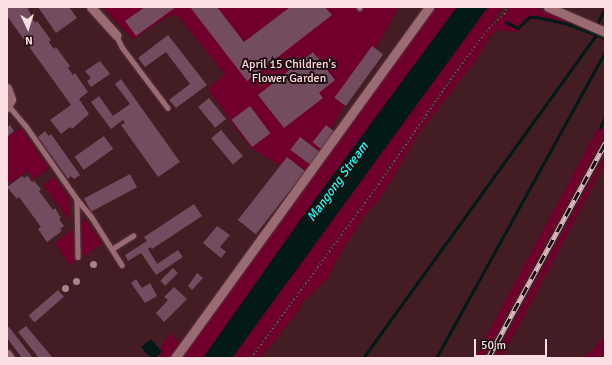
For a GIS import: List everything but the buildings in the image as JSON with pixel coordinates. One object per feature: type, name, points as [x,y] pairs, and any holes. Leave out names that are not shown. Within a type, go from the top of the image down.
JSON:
[{"type":"street","points":[[91,7],[116,35]]},
{"type":"street","points":[[175,358],[429,7]]},
{"type":"street","points":[[548,7],[605,32]]},
{"type":"street","points":[[7,88],[11,99],[8,106]]},
{"type":"street","points":[[7,354],[10,358]]},
{"type":"lane","points":[[116,35],[122,47],[168,108]]},
{"type":"lane","points":[[8,106],[26,126],[77,199],[91,216],[122,265]]},
{"type":"lane","points":[[77,199],[78,257]]},
{"type":"lane","points":[[112,249],[133,236]]},
{"type":"path","points":[[251,358],[376,188],[473,48],[486,31],[504,14],[507,7]]},
{"type":"green space","name":"April 15 Children's Flower Garden","points":[[102,7],[399,7],[303,180],[250,147],[208,89],[225,74],[177,15],[170,15],[133,39]]},
{"type":"green space","points":[[435,7],[457,7],[311,205],[203,358],[179,358]]},
{"type":"green space","points":[[488,7],[502,7],[497,17],[447,83],[375,187],[250,358],[232,358]]},
{"type":"green space","points":[[509,7],[534,7],[587,28],[605,37],[565,23],[536,16],[528,16],[517,27],[506,22],[506,24],[517,29],[529,18],[535,18],[529,21],[518,32],[497,30],[493,33],[472,65],[419,133],[387,187],[365,215],[343,249],[327,279],[304,301],[292,319],[260,358],[252,358],[376,188],[487,31],[504,15]]},
{"type":"green space","points":[[605,120],[605,135],[483,358],[475,358],[598,128],[600,128]]},
{"type":"green space","points":[[21,128],[49,168],[34,179],[27,171],[9,183],[7,180],[7,137]]},
{"type":"green space","points":[[605,154],[605,163],[503,355],[501,358],[494,358]]},
{"type":"green space","points":[[54,177],[69,197],[70,221],[43,185]]},
{"type":"green space","points":[[85,219],[102,243],[84,257],[81,251],[82,221]]},
{"type":"green space","points":[[72,229],[75,261],[70,265],[55,243]]},
{"type":"green space","points":[[170,333],[179,342],[171,358],[159,358],[162,352],[160,349]]},
{"type":"green space","points":[[605,336],[605,356],[599,358],[580,358],[591,352]]},
{"type":"water","name":"Mangong Stream","points":[[457,7],[488,7],[232,358],[203,358],[311,205]]},
{"type":"water","points":[[151,339],[162,352],[155,358],[151,358],[141,347]]},
{"type":"waterway","points":[[598,22],[605,8]]},
{"type":"waterway","points":[[506,22],[518,28],[529,17],[536,17],[565,23],[605,38]]},
{"type":"waterway","points":[[363,358],[597,34]]},
{"type":"waterway","points":[[436,358],[605,52]]},
{"type":"waterway","points":[[600,128],[605,117]]},
{"type":"railway","points":[[488,358],[605,143]]}]
